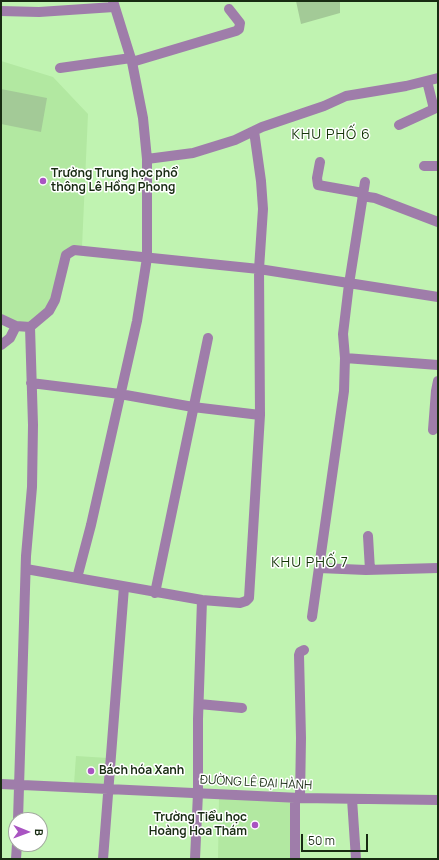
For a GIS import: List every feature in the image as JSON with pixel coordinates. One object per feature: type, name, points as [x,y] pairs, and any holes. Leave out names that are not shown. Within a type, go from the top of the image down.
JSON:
[{"type":"street","points":[[1,11],[39,12],[114,4],[131,60],[144,118],[147,159],[147,258],[137,321],[91,525],[77,578]]},
{"type":"street","points":[[60,68],[131,60],[238,30],[240,23],[229,9]]},
{"type":"street","points":[[147,159],[193,153],[235,140],[254,131],[324,106],[346,96],[406,86],[438,78]]},
{"type":"street","points":[[399,125],[434,109],[427,81]]},
{"type":"street","points":[[26,569],[155,593],[202,600],[240,603],[249,598],[260,415],[259,269],[263,209],[261,181],[254,131]]},
{"type":"street","points":[[320,162],[318,185],[363,194],[438,222]]},
{"type":"street","points":[[424,166],[438,166]]},
{"type":"street","points":[[312,617],[344,391],[345,358],[343,334],[349,284],[365,182]]},
{"type":"street","points":[[1,319],[16,326],[30,326],[49,311],[56,300],[62,264],[68,252],[74,250],[259,269],[438,297]]},
{"type":"street","points":[[1,345],[10,338],[16,326]]},
{"type":"street","points":[[18,812],[26,569],[32,487],[33,425],[30,326]]},
{"type":"street","points":[[155,593],[208,338]]},
{"type":"street","points":[[345,358],[438,365]]},
{"type":"street","points":[[433,430],[438,381]]},
{"type":"street","points":[[31,383],[120,394],[194,407],[260,415]]},
{"type":"street","points":[[368,536],[370,570]]},
{"type":"street","points":[[319,568],[370,570],[438,568]]},
{"type":"street","points":[[103,859],[124,587]]},
{"type":"street","points":[[195,859],[198,793],[202,600]]},
{"type":"street","points":[[295,859],[300,738],[299,655],[300,652],[304,650]]},
{"type":"street","points":[[199,704],[242,708]]},
{"type":"street","name":"ĐƯỜNG LÊ ĐẠI HÀNH","points":[[1,784],[297,798],[438,800]]},
{"type":"street","points":[[352,799],[356,859]]},
{"type":"shaded area","points":[[296,1],[340,1],[340,13],[301,24]]},
{"type":"shaded area","name":"Trường Trung học phổ thông Lê Hồng Phong","points":[[1,61],[53,77],[88,114],[82,247],[73,247],[47,309],[29,323],[17,323],[1,315]]},
{"type":"shaded area","points":[[1,89],[47,98],[41,132],[1,124]]},
{"type":"shaded area","name":"Bách hóa Xanh","points":[[76,756],[108,758],[106,786],[74,784]]},
{"type":"shaded area","name":"Trường Tiểu học Hoàng Hoa Thám","points":[[219,798],[292,801],[291,859],[218,859]]},
{"type":"place","name":"Trường Trung học phổ thông Lê Hồng Phong","points":[[43,181]]},
{"type":"place","name":"Bách hóa Xanh","points":[[91,771]]},
{"type":"place","name":"Trường Tiểu học Hoàng Hoa Thám","points":[[255,825]]},
{"type":"district","name":"KHU PHỐ 6","points":[[331,135]]},
{"type":"district","name":"KHU PHỐ 7","points":[[310,563]]}]
